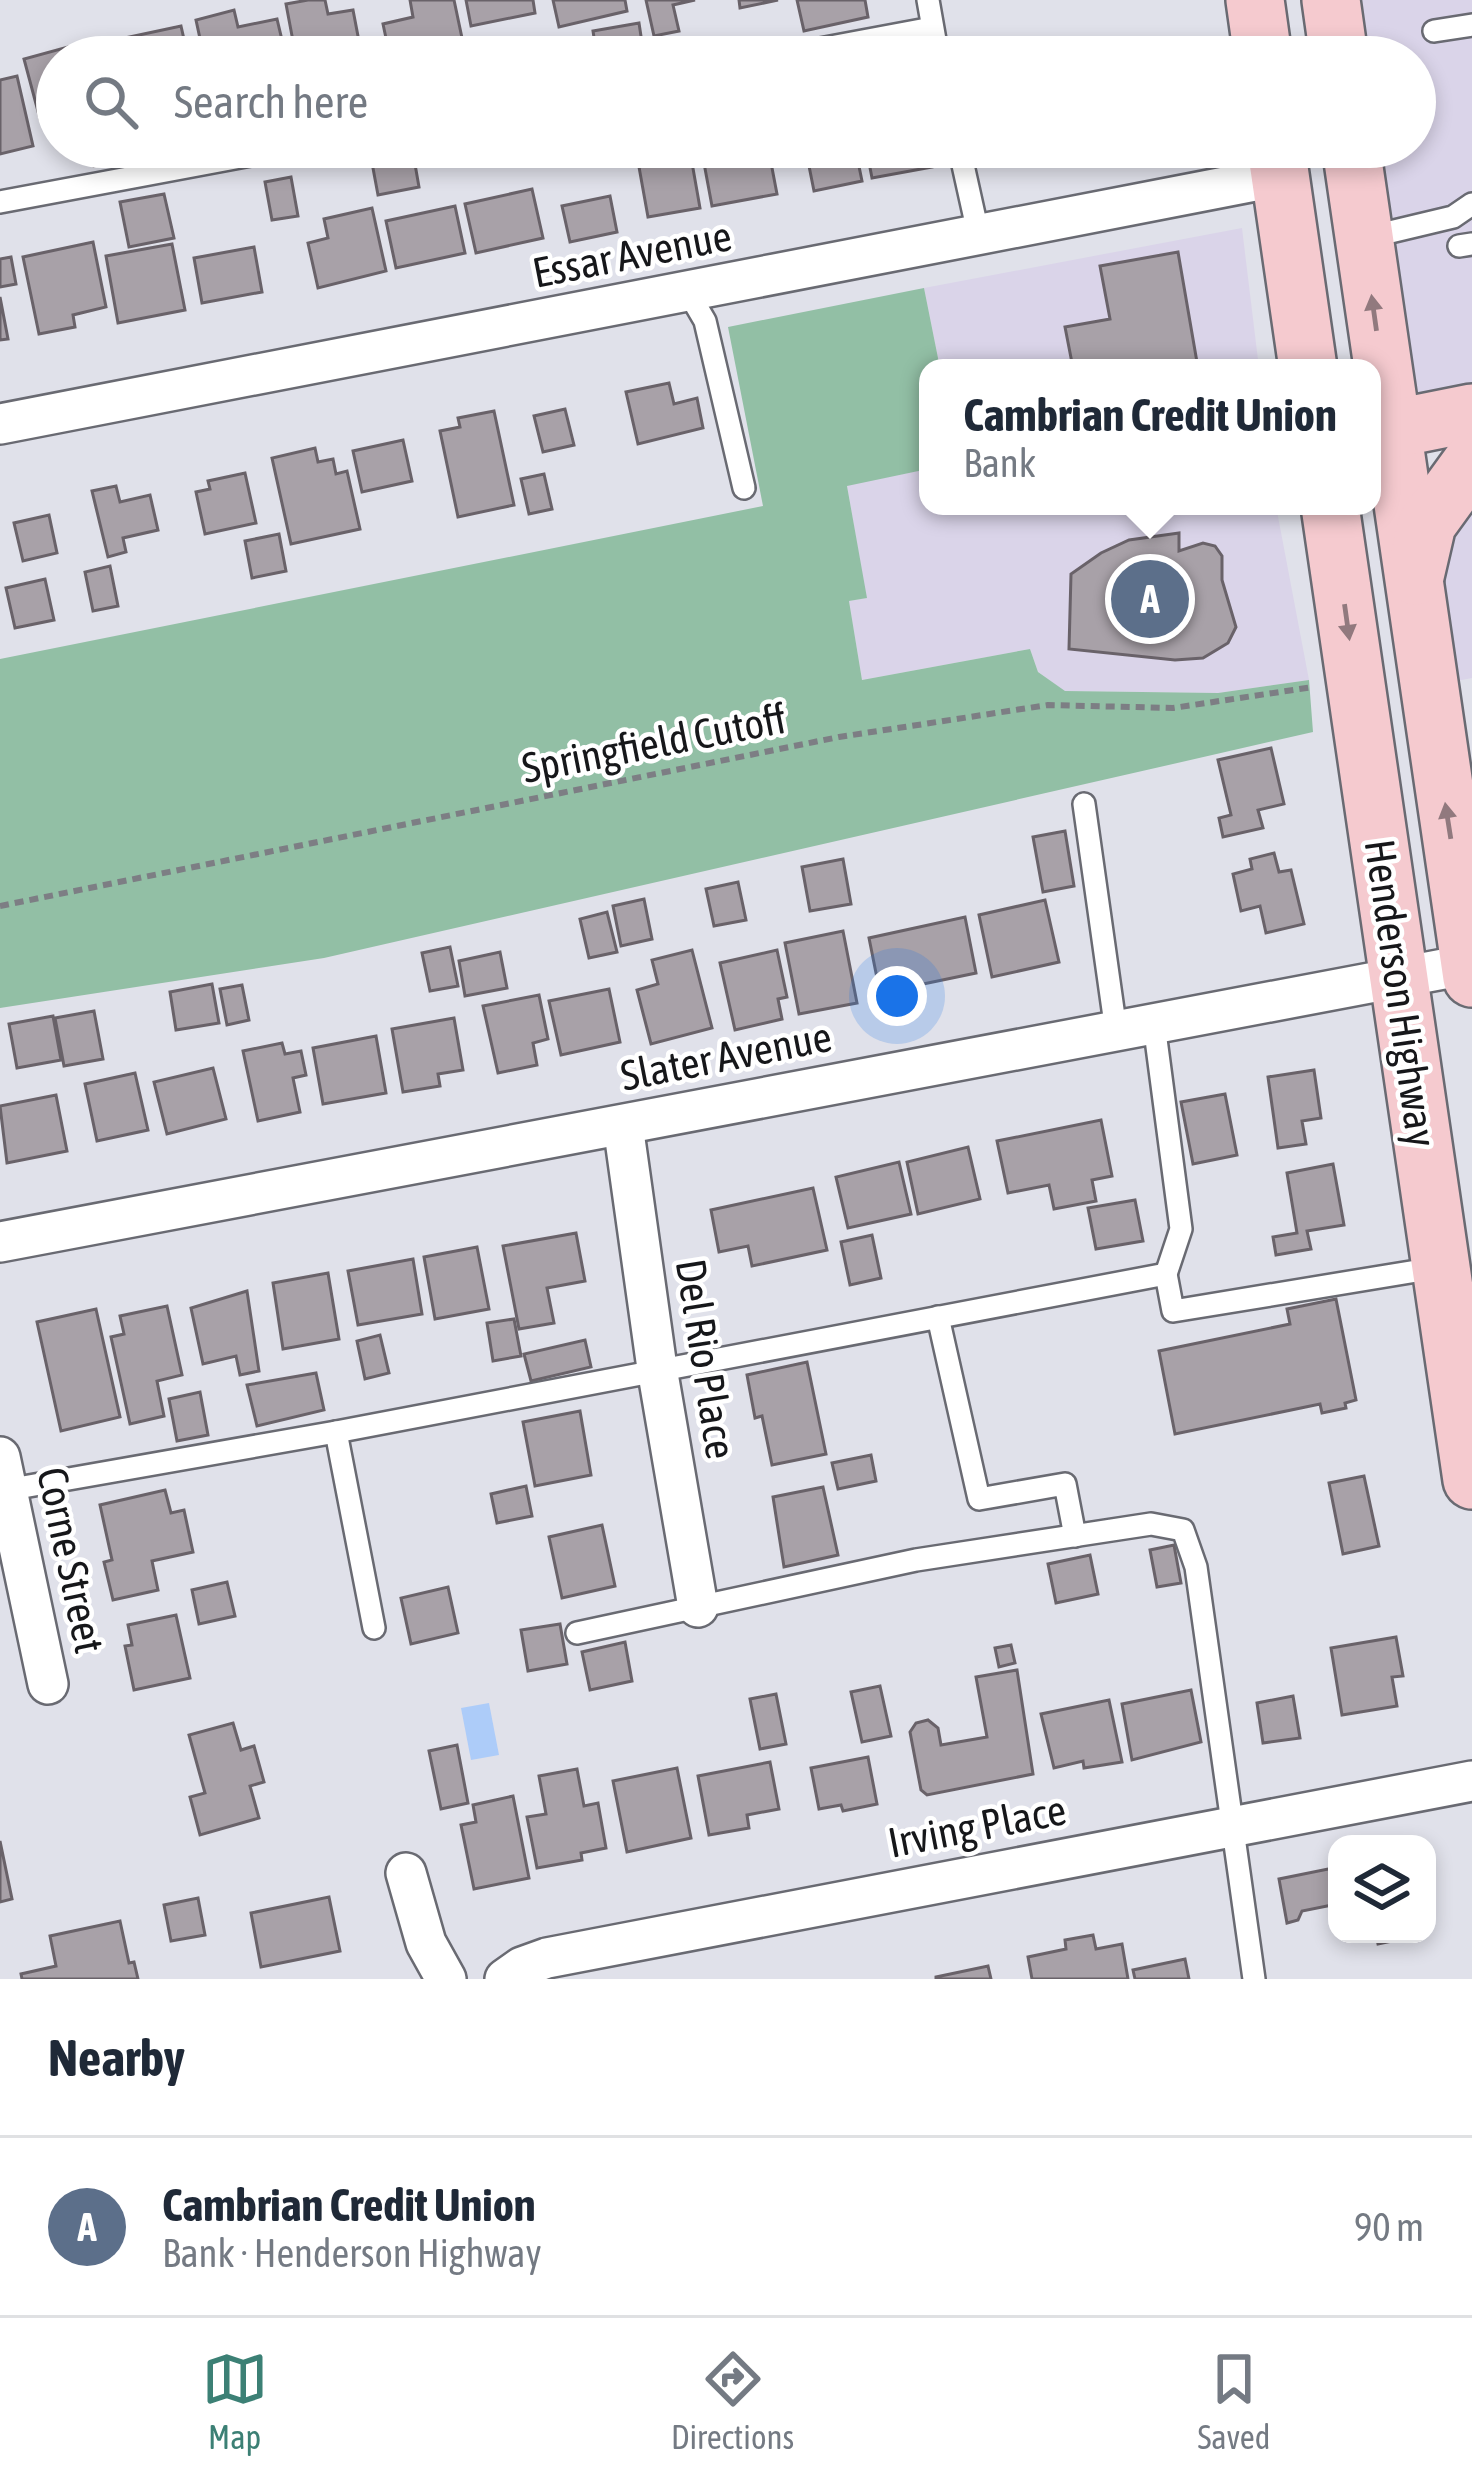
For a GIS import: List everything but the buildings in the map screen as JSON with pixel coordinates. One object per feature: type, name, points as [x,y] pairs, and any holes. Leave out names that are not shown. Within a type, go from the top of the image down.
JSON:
[{"type":"main road","points":[[1255,0],[1260,36]]},
{"type":"main road","points":[[1331,0],[1336,36]]},
{"type":"main road","points":[[1280,168],[1307,359]]},
{"type":"main road","name":"Henderson Highway","points":[[1354,168],[1375,359]]},
{"type":"main road","points":[[1381,431],[1472,413]]},
{"type":"main road","name":"Henderson Highway","points":[[1381,431],[1413,586],[1471,968]]},
{"type":"main road","points":[[1413,586],[1427,524],[1472,462]]},
{"type":"main road","name":"Henderson Highway","points":[[1331,515],[1470,1451]]},
{"type":"street","name":"Essar Avenue","points":[[0,424],[979,237],[1255,168]]},
{"type":"street","name":"Slater Avenue","points":[[0,1242],[1399,976],[1471,968]]},
{"type":"street","name":"Del Rio Place","points":[[623,1125],[657,1368],[698,1606]]},
{"type":"street","name":"Corne Street","points":[[3,1473],[48,1684]]},
{"type":"street","name":"Irving Place","points":[[506,1979],[547,1958],[1472,1781]]},
{"type":"street","points":[[406,1873],[426,1943],[446,1979]]},
{"type":"lane","points":[[928,0],[934,36]]},
{"type":"lane","points":[[1434,31],[1472,25]]},
{"type":"lane","points":[[889,36],[932,28]]},
{"type":"lane","points":[[0,202],[182,168]]},
{"type":"lane","points":[[964,168],[979,237]]},
{"type":"lane","points":[[1364,239],[1453,217],[1472,204]]},
{"type":"lane","points":[[688,292],[705,321],[744,488]]},
{"type":"lane","points":[[1084,804],[1181,1228],[1166,1274],[1173,1310],[1441,1267]]},
{"type":"lane","points":[[3,1473],[336,1432],[1166,1274]]},
{"type":"lane","points":[[938,1317],[979,1499],[1065,1484],[1075,1535]]},
{"type":"lane","points":[[336,1432],[374,1628]]},
{"type":"lane","points":[[578,1633],[916,1560],[1151,1524],[1184,1530],[1196,1567],[1254,1979]]},
{"type":"path","name":"Springfield Cutoff","points":[[0,906],[838,737],[1048,705],[1173,708],[1326,686]]},
{"type":"shaded area","points":[[1342,0],[1472,0],[1472,400],[1399,413],[1365,168],[1436,168],[1436,36],[1346,36]]},
{"type":"shaded area","points":[[1242,228],[1258,359],[938,359],[924,288]]},
{"type":"shaded area","points":[[919,471],[919,515],[1278,515],[1309,680],[1218,693],[1064,691],[1038,672],[1030,649],[862,680],[849,601],[866,598],[847,485]]},
{"type":"shaded area","points":[[1472,488],[1472,678],[1446,683],[1431,583]]},
{"type":"green space","points":[[924,288],[938,359],[919,359],[919,471],[847,486],[867,598],[849,601],[862,680],[1030,649],[1038,672],[1065,691],[1218,693],[1309,680],[1313,732],[324,958],[0,1008],[0,659],[763,506],[728,327]]},
{"type":"water","points":[[489,1703],[499,1755],[471,1760],[461,1708]]},
{"type":"place","name":"Cambrian Credit Union","points":[[1150,599]]}]
